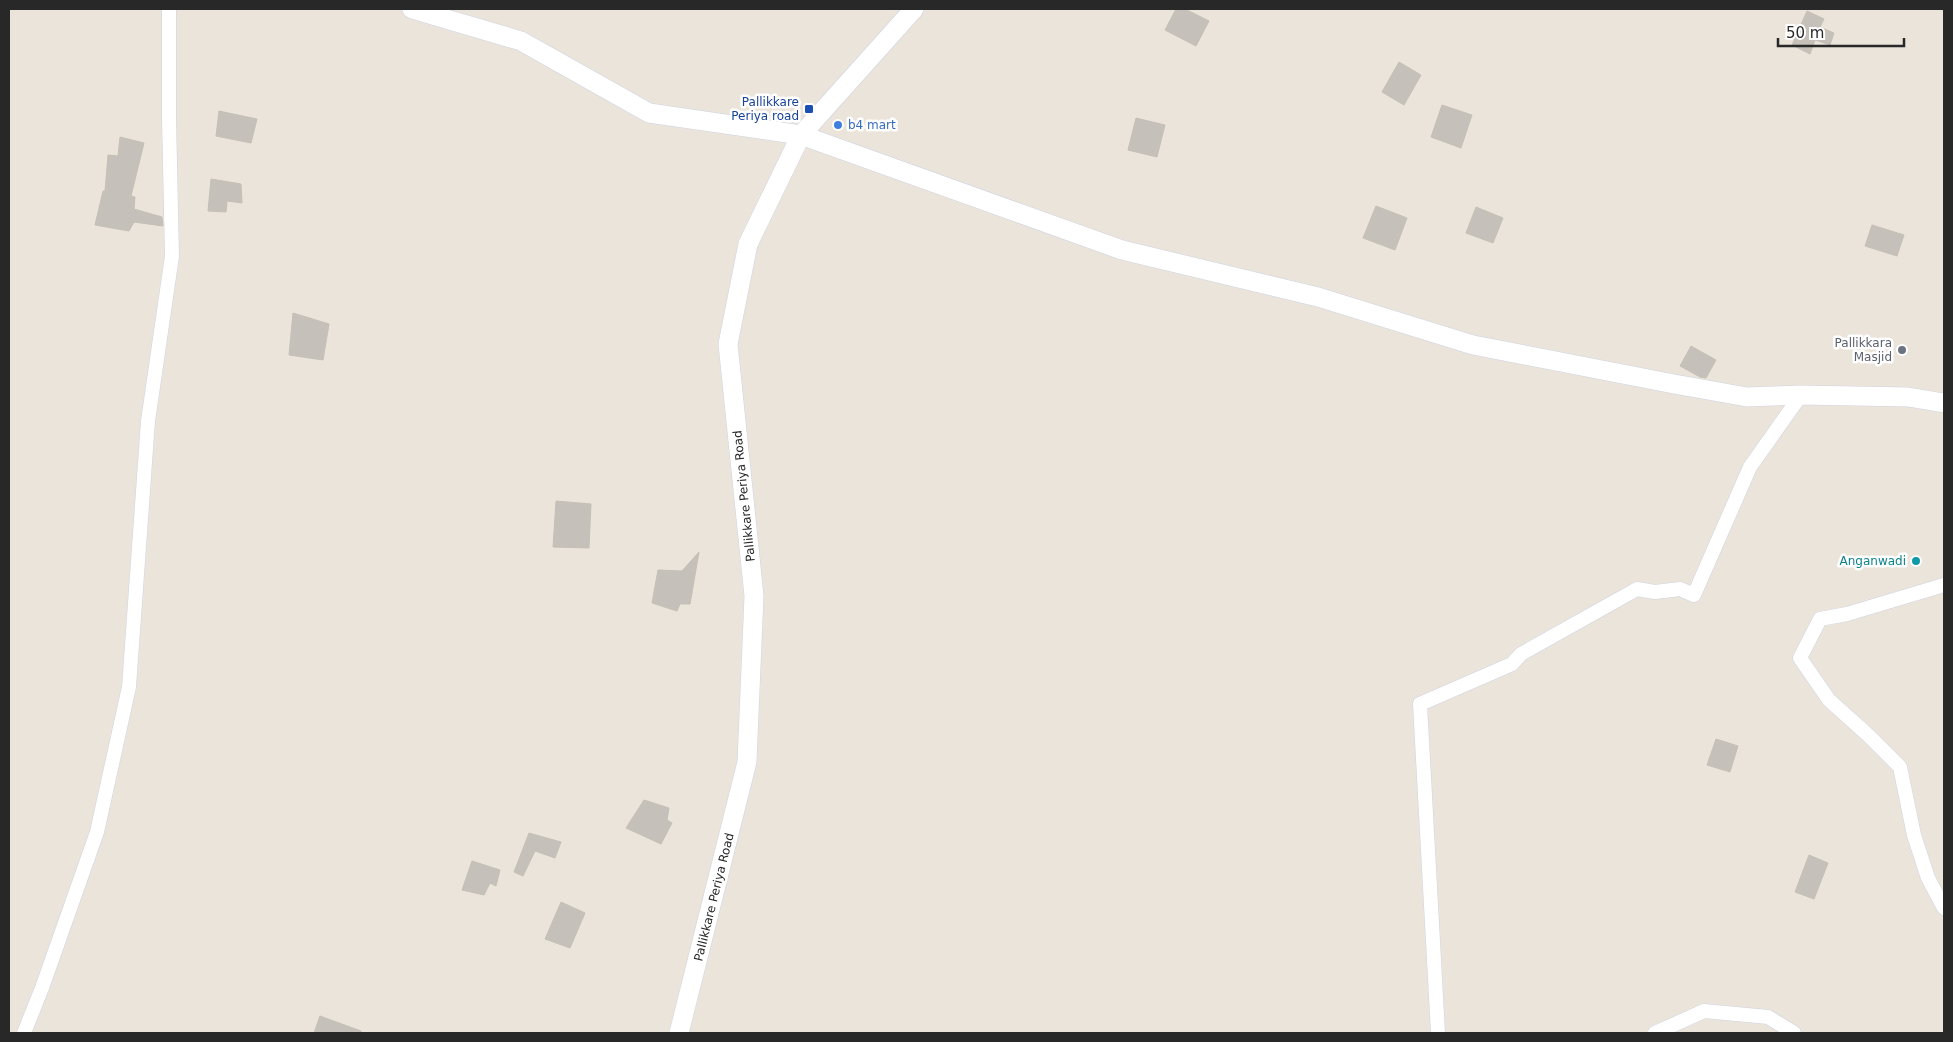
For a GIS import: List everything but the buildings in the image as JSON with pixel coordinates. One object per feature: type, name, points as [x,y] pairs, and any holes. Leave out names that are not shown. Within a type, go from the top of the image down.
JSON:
[{"type":"street","points":[[24,1033],[42,988],[97,832],[129,688],[148,421],[172,256],[168,118],[169,9]]},
{"type":"street","points":[[412,9],[521,41],[649,113],[801,135],[1122,250],[1318,297],[1473,345],[1746,397],[1801,395],[1908,397],[1944,403]]},
{"type":"street","name":"Pallikkare Periya Road","points":[[679,1033],[747,762],[754,596],[728,344],[748,244],[801,135],[914,9]]},
{"type":"street","points":[[1438,1033],[1420,704],[1512,664],[1520,654],[1637,588],[1655,592],[1680,589],[1694,595],[1750,467],[1801,395]]},
{"type":"street","points":[[1944,585],[1855,612],[1820,619],[1800,658],[1829,700],[1868,734],[1900,767],[1914,835],[1928,878],[1944,908]]},
{"type":"street","points":[[1655,1033],[1704,1010],[1768,1017],[1794,1033]]},
{"type":"place","name":"Pallikkare Periya road","points":[[809,109]]},
{"type":"place","name":"b4 mart","points":[[838,125]]},
{"type":"place","name":"Pallikkara Masjid","points":[[1902,350]]},
{"type":"place","name":"Anganwadi","points":[[1916,561]]}]
